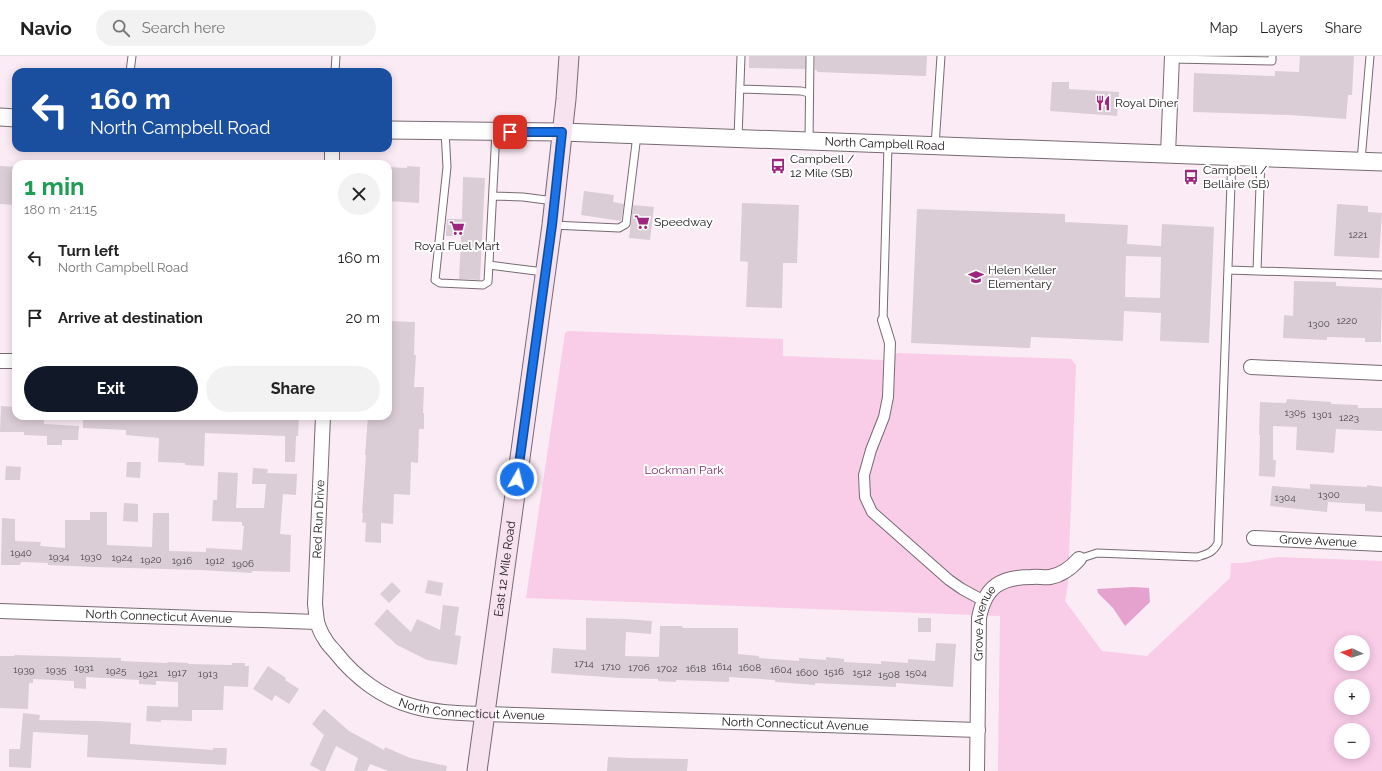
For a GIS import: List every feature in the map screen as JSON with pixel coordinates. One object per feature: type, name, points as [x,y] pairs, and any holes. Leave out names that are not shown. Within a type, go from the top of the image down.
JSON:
[{"type":"main road","name":"East 12 Mile Road","points":[[477,771],[552,225],[569,56]]},
{"type":"street","points":[[1168,154],[1172,57]]},
{"type":"street","points":[[0,117],[12,118]]},
{"type":"street","name":"North Campbell Road","points":[[392,130],[637,134],[1382,162]]},
{"type":"street","points":[[883,320],[890,343],[888,397],[884,417],[871,450],[864,474],[865,497],[872,512],[877,517],[949,580],[984,601]]},
{"type":"street","points":[[0,360],[12,361]]},
{"type":"street","points":[[1251,367],[1382,373]]},
{"type":"street","name":"Red Run Drive","points":[[317,622],[315,604],[323,420]]},
{"type":"street","name":"Grove Avenue","points":[[1254,538],[1382,544]]},
{"type":"street","name":"Grove Avenue","points":[[978,771],[979,618],[984,601],[992,590],[1002,581],[1015,578],[1050,577],[1064,572],[1079,560]]},
{"type":"street","name":"North Connecticut Avenue","points":[[0,611],[317,622],[325,639],[347,667],[358,677],[385,695],[411,706],[432,711],[978,730]]},
{"type":"lane","points":[[130,68],[132,56]]},
{"type":"lane","points":[[335,68],[336,56]]},
{"type":"lane","points":[[738,138],[741,56]]},
{"type":"lane","points":[[809,141],[810,56]]},
{"type":"lane","points":[[935,146],[941,56]]},
{"type":"lane","points":[[1172,57],[1272,61],[1272,56]]},
{"type":"lane","points":[[1361,161],[1370,56]]},
{"type":"lane","points":[[740,89],[801,91],[809,93]]},
{"type":"lane","points":[[445,131],[447,166],[435,280],[440,283],[483,285],[488,282],[496,131]]},
{"type":"lane","points":[[552,225],[619,228],[626,224],[637,134]]},
{"type":"lane","points":[[883,320],[888,144]]},
{"type":"lane","points":[[1079,560],[1097,553],[1197,557],[1214,551],[1218,543],[1232,156]]},
{"type":"lane","points":[[1257,270],[1261,157]]},
{"type":"lane","points":[[493,196],[523,197],[554,201]]},
{"type":"lane","points":[[489,265],[545,272]]},
{"type":"lane","points":[[1228,270],[1382,275]]},
{"type":"green space","name":"Lockman Park","points":[[568,331],[783,339],[783,356],[883,360],[898,353],[1071,359],[1076,365],[1068,584],[1065,601],[1102,651],[1147,656],[1230,578],[1231,563],[1242,563],[1278,557],[1382,561],[1382,771],[998,771],[1000,616],[526,598],[565,333]]},
{"type":"shaded area","points":[[1133,587],[1149,588],[1150,602],[1125,626],[1113,608],[1098,593],[1097,589]]},
{"type":"building","points":[[749,56],[805,56],[805,69],[749,68]]},
{"type":"building","points":[[815,56],[927,56],[926,76],[817,72],[817,70],[815,70]]},
{"type":"building","points":[[1300,56],[1354,56],[1352,95],[1348,95],[1346,119],[1290,115],[1193,112],[1194,73],[1275,76],[1275,71],[1299,72]]},
{"type":"building","points":[[1052,82],[1069,82],[1069,89],[1119,92],[1117,116],[1050,111]]},
{"type":"building","points":[[0,166],[12,167],[12,205],[0,204]]},
{"type":"building","points":[[407,166],[420,167],[419,203],[392,201],[392,167],[407,168]]},
{"type":"building","points":[[463,177],[485,178],[480,280],[459,279],[461,236],[446,236],[447,219],[462,219]]},
{"type":"building","points":[[584,191],[614,195],[613,202],[624,204],[621,221],[581,215]]},
{"type":"building","points":[[742,203],[799,205],[797,263],[783,263],[782,308],[746,307],[748,262],[740,261]]},
{"type":"building","points":[[1337,204],[1368,206],[1368,212],[1382,213],[1379,258],[1334,256]]},
{"type":"building","points":[[633,205],[654,207],[650,240],[629,238]]},
{"type":"building","name":"Helen Keller Elementary","points":[[917,209],[1065,214],[1065,222],[1128,225],[1127,244],[1161,246],[1162,224],[1214,227],[1209,343],[1160,341],[1161,313],[1124,311],[1123,341],[1031,337],[1030,348],[911,343]],"holes":[[[1126,256],[1161,257],[1160,298],[1125,297]]]},
{"type":"building","points":[[1294,281],[1336,282],[1336,286],[1382,288],[1381,342],[1365,342],[1365,338],[1327,337],[1327,340],[1283,338],[1284,315],[1293,316]]},
{"type":"building","points":[[392,321],[415,322],[414,355],[416,355],[414,387],[424,387],[424,429],[419,429],[418,463],[411,462],[410,495],[394,494],[393,524],[381,523],[381,543],[365,542],[366,523],[362,522],[362,513],[368,420],[392,420]]},
{"type":"building","points":[[1287,399],[1331,402],[1331,404],[1358,405],[1358,408],[1382,408],[1382,431],[1336,429],[1334,453],[1296,450],[1297,427],[1273,426],[1273,460],[1276,460],[1275,477],[1259,476],[1260,402],[1286,403]]},
{"type":"building","points":[[1,406],[12,407],[12,420],[44,420],[44,424],[79,426],[78,440],[62,440],[62,445],[47,445],[47,436],[24,435],[24,432],[0,432]]},
{"type":"building","points":[[83,420],[299,420],[298,436],[296,436],[295,462],[285,462],[285,436],[205,433],[204,466],[185,465],[185,463],[158,462],[159,438],[126,435],[126,430],[83,428]]},
{"type":"building","points":[[127,462],[141,462],[140,478],[126,477]]},
{"type":"building","points":[[6,466],[21,467],[20,480],[5,480]]},
{"type":"building","points":[[253,468],[268,469],[267,473],[297,474],[296,495],[283,494],[280,534],[291,535],[290,572],[252,571],[252,573],[48,565],[48,563],[21,562],[20,565],[1,565],[2,518],[15,519],[15,541],[41,542],[40,546],[65,548],[65,520],[90,520],[90,512],[107,512],[107,545],[152,547],[153,513],[169,513],[169,551],[206,552],[206,548],[242,550],[244,526],[242,526],[242,522],[212,521],[213,500],[217,500],[218,472],[238,473],[236,508],[264,508],[266,484],[252,484]]},
{"type":"building","points":[[1310,484],[1367,487],[1367,485],[1382,487],[1382,512],[1365,511],[1365,504],[1328,502],[1327,512],[1270,506],[1272,486],[1310,489]]},
{"type":"building","points":[[124,503],[138,504],[138,522],[123,521]]},
{"type":"building","points":[[428,580],[443,583],[441,596],[425,593]]},
{"type":"building","points":[[392,582],[401,591],[389,603],[380,594]]},
{"type":"building","points":[[443,605],[459,607],[455,635],[461,636],[457,665],[427,660],[397,645],[374,624],[387,609],[411,632],[417,619],[440,630]]},
{"type":"building","points":[[586,618],[652,621],[651,634],[626,632],[625,656],[659,657],[660,626],[682,626],[683,628],[738,628],[738,654],[759,656],[759,658],[799,661],[799,658],[826,660],[826,657],[844,659],[844,662],[881,664],[881,661],[908,663],[908,659],[935,661],[936,643],[956,644],[953,687],[896,683],[896,687],[815,683],[815,685],[775,682],[775,680],[729,677],[729,682],[676,680],[676,682],[658,681],[658,679],[551,673],[553,648],[586,650]]},
{"type":"building","points":[[918,618],[931,618],[931,632],[918,632]]},
{"type":"building","points":[[15,655],[121,658],[121,661],[188,664],[232,665],[232,663],[245,663],[245,666],[249,666],[248,687],[224,686],[223,710],[192,710],[192,721],[146,721],[147,706],[178,707],[178,682],[156,681],[156,685],[139,684],[139,680],[86,677],[86,689],[74,688],[74,681],[33,679],[33,683],[29,683],[28,709],[0,708],[0,656]]},
{"type":"building","points":[[268,666],[299,689],[289,704],[275,695],[272,701],[253,689]]},
{"type":"building","points":[[324,709],[349,731],[384,750],[385,747],[410,758],[447,766],[446,771],[388,771],[370,764],[367,771],[354,771],[358,758],[336,746],[325,771],[321,771],[310,765],[324,735],[312,724]]},
{"type":"building","points":[[23,713],[40,715],[39,720],[131,723],[130,744],[213,750],[213,748],[227,748],[226,765],[87,757],[88,735],[33,732],[31,768],[9,767],[9,749],[20,749]]},
{"type":"building","points":[[608,757],[688,759],[687,771],[607,771]]},
{"type":"place","name":"Royal Diner","points":[[1103,103]]},
{"type":"place","name":"Campbell / 12 Mile (SB)","points":[[778,166]]},
{"type":"place","name":"Campbell / Bellaire (SB)","points":[[1191,177]]},
{"type":"place","name":"Speedway","points":[[642,222]]},
{"type":"place","name":"Royal Fuel Mart","points":[[457,228]]},
{"type":"place","name":"Helen Keller Elementary","points":[[976,277]]},
{"type":"route","points":[[510,132],[562,132],[552,225],[517,479]]}]
